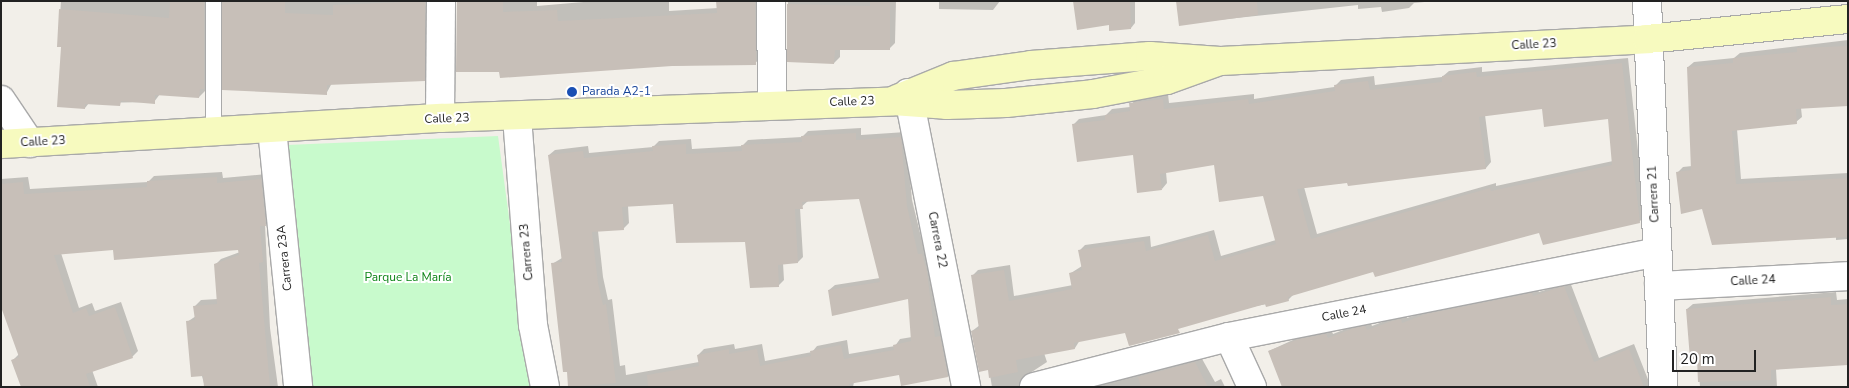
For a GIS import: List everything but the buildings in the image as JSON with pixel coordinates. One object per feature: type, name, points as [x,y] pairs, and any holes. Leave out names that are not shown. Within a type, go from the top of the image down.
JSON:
[{"type":"street","points":[[440,118],[441,1]]},
{"type":"street","points":[[771,1],[772,105]]},
{"type":"street","name":"Carrera 21","points":[[1646,1],[1663,387]]},
{"type":"street","name":"Calle 23","points":[[2,144],[440,118],[517,117],[904,99],[953,76],[1031,65],[1150,56],[1220,61],[1647,39],[1848,19]]},
{"type":"street","name":"Carrera 22","points":[[904,99],[966,387]]},
{"type":"street","points":[[1,100],[30,143]]},
{"type":"street","name":"Carrera 23","points":[[517,117],[533,325],[546,387]]},
{"type":"street","name":"Carrera 23A","points":[[272,129],[298,387]]},
{"type":"street","name":"Calle 24","points":[[1034,387],[1229,337],[1657,252]]},
{"type":"street","name":"Calle 24","points":[[1659,286],[1848,276]]},
{"type":"street","points":[[1229,337],[1252,387]]},
{"type":"lane","points":[[213,132],[214,1]]},
{"type":"green space","name":"Parque La María","points":[[498,136],[532,387],[310,387],[287,145]]},
{"type":"place","name":"Parada A2-1","points":[[572,92]]}]
